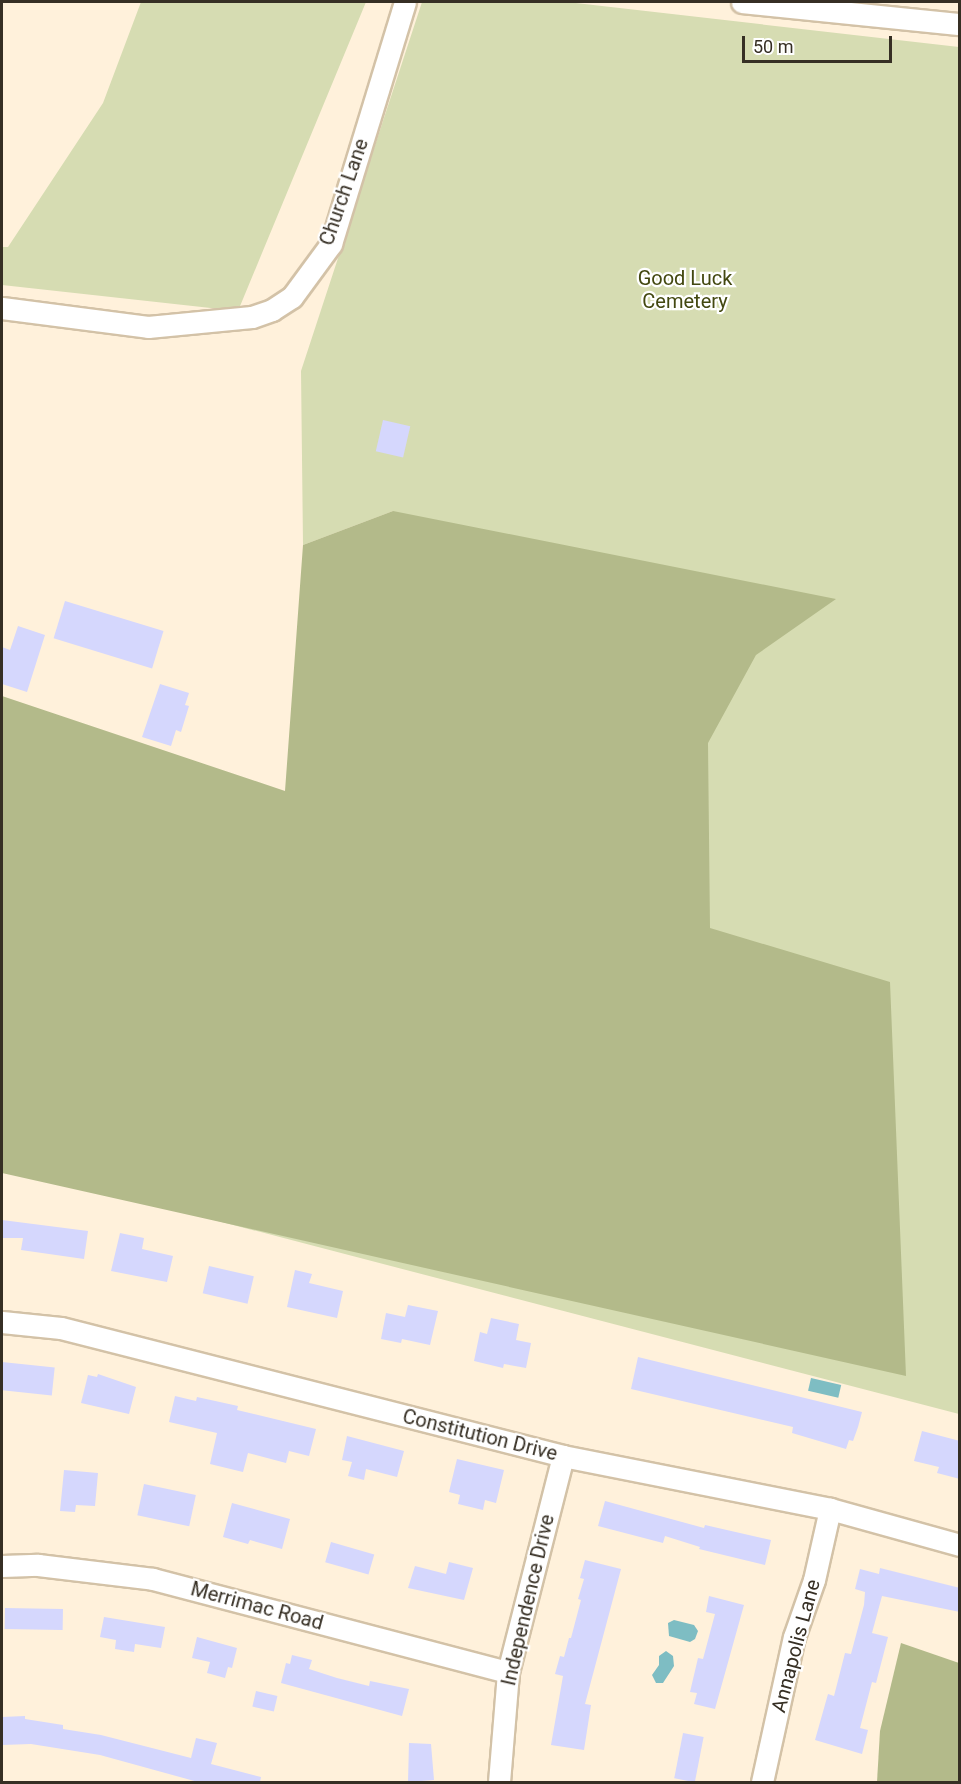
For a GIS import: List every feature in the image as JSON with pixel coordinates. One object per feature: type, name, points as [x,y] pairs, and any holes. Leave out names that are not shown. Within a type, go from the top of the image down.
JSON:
[{"type":"street","name":"Church Lane","points":[[2,308],[148,327],[252,317],[272,310],[292,297],[330,244],[405,2]]},
{"type":"street","points":[[742,2],[960,24]]},
{"type":"street","name":"Constitution Drive","points":[[2,1322],[61,1328],[563,1456],[830,1509],[960,1545]]},
{"type":"street","name":"Independence Drive","points":[[499,1782],[508,1672],[563,1456]]},
{"type":"street","name":"Annapolis Lane","points":[[762,1782],[794,1637],[814,1580],[830,1509]]},
{"type":"street","name":"Merrimac Road","points":[[2,1566],[38,1565],[153,1580],[508,1672]]},
{"type":"green space","points":[[141,2],[366,2],[238,311],[2,285],[2,247],[8,247],[103,103]]},
{"type":"green space","name":"Good Luck Cemetery","points":[[422,2],[567,2],[959,47],[959,1414],[172,1209],[393,511],[303,545],[301,371]]},
{"type":"green space","points":[[393,511],[836,599],[756,655],[708,743],[710,928],[890,982],[906,1376],[2,1173],[2,696],[285,791],[303,545]]},
{"type":"green space","points":[[901,1643],[959,1663],[959,1782],[877,1782],[880,1731]]},
{"type":"water","points":[[811,1378],[841,1385],[838,1398],[808,1391]]},
{"type":"water","points":[[674,1620],[694,1625],[698,1631],[695,1639],[690,1642],[669,1636],[668,1623]]},
{"type":"water","points":[[666,1651],[673,1656],[674,1666],[663,1683],[656,1683],[652,1675],[659,1665],[659,1656]]},
{"type":"building","points":[[383,420],[410,426],[403,457],[376,451]]},
{"type":"building","points":[[65,601],[163,631],[152,668],[54,638]]},
{"type":"building","points":[[18,626],[45,635],[27,692],[2,684],[2,647],[10,650]]},
{"type":"building","points":[[160,684],[189,693],[185,705],[189,706],[181,732],[176,730],[171,746],[142,737]]},
{"type":"building","points":[[2,1220],[88,1231],[84,1259],[21,1250],[23,1238],[2,1238]]},
{"type":"building","points":[[120,1233],[144,1238],[142,1249],[173,1256],[167,1282],[111,1271]]},
{"type":"building","points":[[209,1266],[254,1276],[248,1304],[203,1293]]},
{"type":"building","points":[[295,1270],[312,1274],[309,1283],[343,1291],[337,1318],[287,1307]]},
{"type":"building","points":[[408,1305],[438,1311],[430,1345],[402,1339],[401,1343],[381,1339],[386,1313],[405,1317]]},
{"type":"building","points":[[491,1318],[519,1324],[516,1340],[531,1343],[526,1368],[504,1364],[503,1368],[474,1361],[480,1332],[487,1334]]},
{"type":"building","points":[[638,1357],[862,1412],[858,1427],[853,1441],[849,1440],[846,1449],[792,1433],[793,1427],[631,1389]]},
{"type":"building","points":[[2,1362],[55,1368],[52,1395],[2,1390]]},
{"type":"building","points":[[98,1374],[136,1387],[129,1414],[81,1403],[88,1375],[97,1377]]},
{"type":"building","points":[[175,1396],[196,1401],[197,1397],[238,1406],[237,1410],[316,1429],[309,1456],[289,1451],[286,1463],[248,1453],[243,1472],[210,1464],[217,1433],[169,1422]]},
{"type":"building","points":[[922,1431],[960,1441],[960,1479],[937,1473],[939,1467],[914,1461]]},
{"type":"building","points":[[347,1436],[404,1451],[397,1477],[366,1469],[364,1480],[348,1476],[352,1462],[342,1460]]},
{"type":"building","points":[[457,1459],[504,1470],[496,1503],[485,1500],[483,1510],[458,1504],[460,1495],[449,1492]]},
{"type":"building","points":[[64,1470],[98,1473],[95,1506],[76,1505],[75,1512],[60,1511]]},
{"type":"building","points":[[144,1484],[196,1495],[189,1526],[137,1515]]},
{"type":"building","points":[[605,1501],[704,1528],[705,1525],[771,1540],[765,1565],[699,1549],[700,1547],[665,1536],[663,1543],[598,1526]]},
{"type":"building","points":[[232,1503],[290,1519],[282,1549],[250,1540],[248,1544],[223,1537]]},
{"type":"building","points":[[331,1542],[374,1554],[368,1575],[325,1562]]},
{"type":"building","points":[[585,1560],[621,1569],[585,1704],[591,1705],[584,1750],[551,1745],[563,1676],[555,1674],[560,1656],[564,1657],[569,1638],[571,1638],[581,1600],[578,1599],[584,1579],[580,1578]]},
{"type":"building","points":[[449,1562],[473,1568],[464,1600],[408,1588],[415,1566],[446,1574]]},
{"type":"building","points":[[880,1568],[960,1588],[960,1612],[882,1596],[872,1633],[888,1637],[876,1683],[872,1682],[860,1728],[868,1730],[862,1754],[815,1740],[828,1694],[834,1696],[845,1653],[851,1654],[864,1605],[865,1592],[855,1589],[860,1569],[879,1574]]},
{"type":"building","points":[[709,1596],[744,1605],[715,1709],[694,1704],[697,1693],[690,1692],[698,1658],[703,1659],[715,1614],[706,1612]]},
{"type":"building","points":[[5,1608],[63,1609],[63,1630],[5,1629]]},
{"type":"building","points":[[104,1617],[165,1627],[161,1648],[135,1644],[134,1652],[115,1649],[116,1640],[100,1637]]},
{"type":"building","points":[[197,1637],[237,1648],[232,1668],[228,1667],[225,1678],[207,1673],[210,1662],[192,1658]]},
{"type":"building","points":[[292,1655],[312,1660],[309,1669],[337,1678],[369,1686],[370,1681],[409,1689],[402,1716],[281,1683],[286,1663],[290,1664]]},
{"type":"building","points":[[256,1691],[277,1696],[274,1712],[252,1707]]},
{"type":"building","points":[[25,1716],[25,1719],[63,1725],[63,1729],[101,1735],[191,1758],[196,1738],[217,1743],[211,1764],[261,1777],[260,1782],[198,1782],[100,1755],[31,1744],[2,1745],[2,1717]]},
{"type":"building","points":[[683,1733],[704,1737],[695,1782],[674,1778]]},
{"type":"building","points":[[409,1743],[431,1744],[434,1780],[408,1782]]}]
